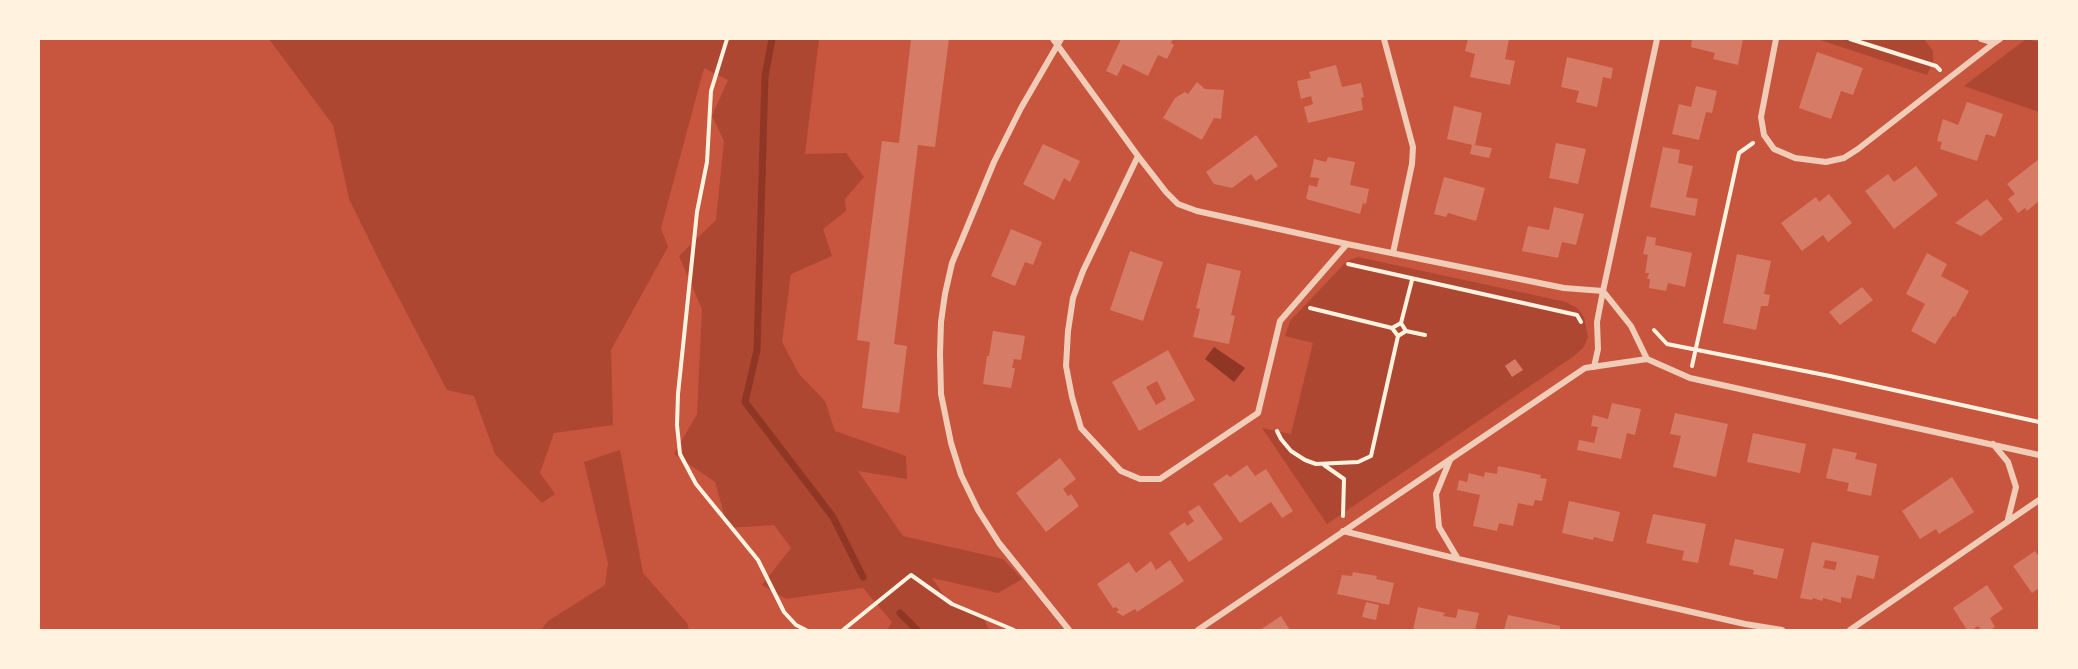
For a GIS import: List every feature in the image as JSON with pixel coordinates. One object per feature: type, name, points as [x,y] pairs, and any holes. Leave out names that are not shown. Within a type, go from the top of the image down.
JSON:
[{"type":"street","points":[[1384,39],[1413,147],[1412,164],[1394,253]]},
{"type":"street","points":[[1594,367],[1598,349],[1597,322],[1657,39]]},
{"type":"street","points":[[1776,39],[1761,117],[1764,135],[1774,149],[1795,158],[1826,162],[1844,158],[1858,149],[1997,41]]},
{"type":"street","points":[[1981,39],[1997,41]]},
{"type":"street","points":[[1069,630],[999,543],[978,510],[951,443],[941,393],[939,354],[945,294],[956,254],[994,162],[1057,41],[1138,156],[1178,204],[1197,212],[1347,244],[1564,288],[1603,291],[1631,326],[1647,358]]},
{"type":"street","points":[[1138,156],[1083,271],[1073,298],[1066,366],[1072,397],[1082,428],[1121,471],[1140,479],[1160,479],[1258,413],[1280,321],[1347,244]]},
{"type":"street","points":[[1198,630],[1585,368],[1647,358],[1689,378],[2039,455]]},
{"type":"street","points":[[1992,444],[2008,462],[2016,487],[2008,520]]},
{"type":"street","points":[[1450,460],[1436,494],[1439,527],[1458,559]]},
{"type":"street","points":[[1850,630],[2039,500]]},
{"type":"street","points":[[1343,531],[1745,624],[1782,630]]},
{"type":"street","points":[[1745,624],[1751,630]]},
{"type":"path","points":[[727,39],[711,91],[707,162],[697,212],[678,394],[677,425],[680,454],[696,484],[758,560],[784,612],[796,625],[806,630]]},
{"type":"path","points":[[1850,39],[1936,66],[1948,79]]},
{"type":"path","points":[[1689,378],[1739,153],[1764,135]]},
{"type":"path","points":[[1346,264],[1577,315],[1581,322]]},
{"type":"path","points":[[1406,331],[1401,323],[1412,280]]},
{"type":"path","points":[[1306,307],[1392,328],[1398,336]]},
{"type":"path","points":[[1392,328],[1401,323]]},
{"type":"path","points":[[1654,330],[1667,344],[1830,376],[2039,422]]},
{"type":"path","points":[[1277,431],[1281,439],[1305,460],[1324,464],[1358,462],[1371,456],[1398,336],[1406,331],[1425,335]]},
{"type":"path","points":[[1324,464],[1344,479],[1343,531]]},
{"type":"path","points":[[843,630],[911,575],[952,604],[1014,630]]},
{"type":"shaded area","points":[[269,39],[819,39],[805,154],[846,153],[864,177],[845,199],[846,211],[823,229],[832,256],[791,274],[782,342],[799,374],[825,401],[835,431],[906,456],[907,479],[858,471],[903,536],[1003,559],[1022,579],[998,593],[932,578],[947,600],[984,619],[989,630],[887,630],[892,622],[863,588],[786,599],[762,585],[791,548],[774,525],[728,528],[715,482],[674,454],[697,414],[702,309],[679,256],[716,220],[724,141],[712,116],[728,80],[704,68],[661,228],[668,247],[611,350],[613,425],[554,433],[540,473],[555,494],[542,503],[495,454],[474,396],[447,390],[349,199],[333,125]]},
{"type":"shaded area","points":[[1817,39],[1924,39],[1933,51],[1933,62],[1927,75]]},
{"type":"shaded area","points":[[2026,39],[2039,42],[2039,112],[1964,86]]},
{"type":"shaded area","points":[[1358,257],[1566,302],[1577,308],[1584,317],[1588,337],[1584,347],[1574,356],[1327,524],[1262,428],[1291,434],[1313,343],[1285,336],[1290,321],[1347,261]]},
{"type":"shaded area","points":[[1214,347],[1245,368],[1234,382],[1205,359]]},
{"type":"shaded area","points":[[620,450],[643,573],[687,623],[689,630],[541,630],[548,621],[605,585],[608,563],[584,462]]},
{"type":"building","points":[[911,39],[949,39],[935,147],[918,145],[894,344],[907,346],[899,413],[862,408],[870,342],[857,340],[882,141],[899,143]]},
{"type":"building","points":[[1121,39],[1173,39],[1171,43],[1174,45],[1167,59],[1158,55],[1148,76],[1123,64],[1117,76],[1106,71]]},
{"type":"building","points":[[1468,39],[1509,39],[1505,59],[1515,61],[1510,85],[1470,77],[1475,54],[1465,51]]},
{"type":"building","points":[[1692,39],[1743,39],[1738,65],[1713,59],[1715,53],[1691,47]]},
{"type":"building","points":[[1817,52],[1863,68],[1853,95],[1841,91],[1831,119],[1799,108]]},
{"type":"building","points":[[1567,57],[1613,68],[1611,79],[1603,77],[1597,107],[1576,102],[1579,91],[1561,87]]},
{"type":"building","points":[[1336,65],[1342,87],[1361,83],[1364,97],[1361,98],[1363,110],[1308,123],[1304,107],[1313,104],[1311,96],[1301,99],[1297,81],[1311,78],[1309,72]]},
{"type":"building","points":[[1197,82],[1205,89],[1224,90],[1221,119],[1214,118],[1202,140],[1163,118],[1175,98],[1185,92],[1188,94]]},
{"type":"building","points":[[1696,86],[1717,91],[1712,113],[1706,112],[1699,140],[1672,134],[1679,104],[1691,107]]},
{"type":"building","points":[[1967,102],[2003,114],[1995,137],[1986,134],[1977,161],[1940,149],[1942,142],[1937,141],[1943,119],[1958,125]]},
{"type":"building","points":[[1454,106],[1482,113],[1475,145],[1492,148],[1489,158],[1470,154],[1472,145],[1447,139]]},
{"type":"building","points":[[1256,135],[1278,166],[1256,181],[1251,174],[1232,188],[1214,184],[1206,172]]},
{"type":"building","points":[[1556,143],[1586,149],[1578,184],[1549,178]]},
{"type":"building","points":[[1043,144],[1080,161],[1070,182],[1064,178],[1054,200],[1023,184]]},
{"type":"building","points":[[1663,147],[1680,150],[1678,163],[1693,166],[1686,197],[1698,199],[1695,216],[1650,207]]},
{"type":"building","points":[[1328,157],[1355,162],[1350,185],[1369,189],[1366,204],[1363,203],[1360,214],[1306,199],[1309,185],[1317,187],[1319,178],[1310,177],[1314,159],[1326,162]]},
{"type":"building","points":[[2039,159],[2039,201],[2027,211],[2025,208],[2018,213],[2008,199],[2015,194],[2007,184]]},
{"type":"building","points":[[1916,166],[1938,195],[1894,229],[1865,191],[1888,174],[1894,182]]},
{"type":"building","points":[[1444,177],[1485,188],[1476,221],[1448,213],[1446,217],[1434,214]]},
{"type":"building","points":[[1829,194],[1852,223],[1828,242],[1823,235],[1802,251],[1781,223],[1816,197],[1819,202]]},
{"type":"building","points":[[1987,199],[2003,219],[1981,236],[1955,223]]},
{"type":"building","points":[[1554,207],[1584,214],[1576,245],[1562,242],[1558,258],[1522,251],[1528,226],[1549,230]]},
{"type":"building","points":[[1011,229],[1042,242],[1033,265],[1025,262],[1015,286],[991,276]]},
{"type":"building","points":[[1647,236],[1656,238],[1655,245],[1692,253],[1685,287],[1668,283],[1666,291],[1649,288],[1650,279],[1647,279],[1649,273],[1645,273],[1648,255],[1643,254]]},
{"type":"building","points":[[1130,251],[1163,262],[1143,321],[1110,310]]},
{"type":"building","points":[[1927,253],[1947,264],[1941,276],[1969,291],[1955,317],[1953,316],[1935,344],[1911,331],[1925,304],[1906,294]]},
{"type":"building","points":[[1737,254],[1771,261],[1764,294],[1770,295],[1768,306],[1761,306],[1756,330],[1723,323]]},
{"type":"building","points":[[1207,263],[1241,271],[1231,315],[1235,316],[1229,344],[1193,337],[1200,309],[1196,308]]},
{"type":"building","points":[[1862,287],[1873,300],[1840,325],[1829,312]]},
{"type":"building","points":[[993,331],[1025,336],[1021,360],[1014,359],[1012,368],[1015,368],[1011,388],[983,384]]},
{"type":"building","points":[[1168,350],[1195,400],[1139,431],[1112,382]],"holes":[[[1157,381],[1166,399],[1156,405],[1146,387]]]},
{"type":"building","points":[[1515,359],[1523,370],[1512,377],[1505,366]]},
{"type":"building","points":[[1612,403],[1641,409],[1635,435],[1627,433],[1621,459],[1577,450],[1579,440],[1594,443],[1598,427],[1591,426],[1593,415],[1608,419]]},
{"type":"building","points":[[1675,413],[1728,424],[1716,477],[1673,467],[1681,436],[1670,434]]},
{"type":"building","points":[[1753,433],[1806,444],[1800,473],[1747,462]]},
{"type":"building","points":[[1833,448],[1857,453],[1855,459],[1877,464],[1871,496],[1847,491],[1849,483],[1826,478]]},
{"type":"building","points":[[1060,458],[1076,479],[1063,489],[1068,496],[1071,494],[1079,506],[1046,532],[1016,493]]},
{"type":"building","points":[[1247,465],[1255,476],[1266,469],[1293,511],[1282,518],[1271,502],[1240,523],[1213,484],[1227,474],[1230,477]]},
{"type":"building","points":[[1498,466],[1541,475],[1540,478],[1547,479],[1542,501],[1535,500],[1533,506],[1518,503],[1513,526],[1499,523],[1497,531],[1473,526],[1480,495],[1457,490],[1459,480],[1467,482],[1469,473],[1484,477],[1485,472],[1497,474]]},
{"type":"building","points":[[1952,477],[1974,512],[1939,534],[1936,529],[1920,539],[1902,511]]},
{"type":"building","points":[[1569,501],[1620,512],[1613,542],[1562,533]]},
{"type":"building","points":[[1199,505],[1223,539],[1189,562],[1169,533],[1185,522],[1187,526],[1194,521],[1188,512]]},
{"type":"building","points":[[1653,514],[1706,524],[1698,563],[1682,560],[1684,551],[1646,543]]},
{"type":"building","points":[[1735,539],[1784,549],[1777,579],[1753,574],[1754,570],[1729,565]]},
{"type":"building","points":[[1812,542],[1879,556],[1874,579],[1857,575],[1851,599],[1841,597],[1841,603],[1823,598],[1822,601],[1800,598]],"holes":[[[1825,560],[1837,562],[1835,570],[1823,568]]]},
{"type":"building","points":[[2035,551],[2039,557],[2039,588],[2032,593],[2013,566]]},
{"type":"building","points":[[1170,560],[1184,581],[1137,612],[1135,609],[1123,616],[1116,612],[1119,610],[1116,607],[1113,608],[1097,584],[1129,562],[1136,573],[1151,561],[1156,570]]},
{"type":"building","points":[[1353,572],[1377,576],[1376,579],[1394,583],[1389,605],[1337,594],[1342,575],[1352,576]]},
{"type":"building","points":[[1987,585],[2003,609],[1990,618],[1995,627],[1991,630],[1981,630],[1978,626],[1967,630],[1953,608]]},
{"type":"building","points":[[1366,602],[1379,605],[1376,620],[1362,617]]},
{"type":"building","points":[[1418,607],[1456,618],[1458,609],[1479,613],[1475,630],[1413,630]]},
{"type":"building","points":[[1508,615],[1560,626],[1560,630],[1504,630]]},
{"type":"building","points":[[1281,616],[1290,630],[1260,630]]},
{"type":"waterway","points":[[772,39],[765,76],[757,350],[745,402],[833,517],[863,577]]},
{"type":"waterway","points":[[900,613],[917,630]]}]
